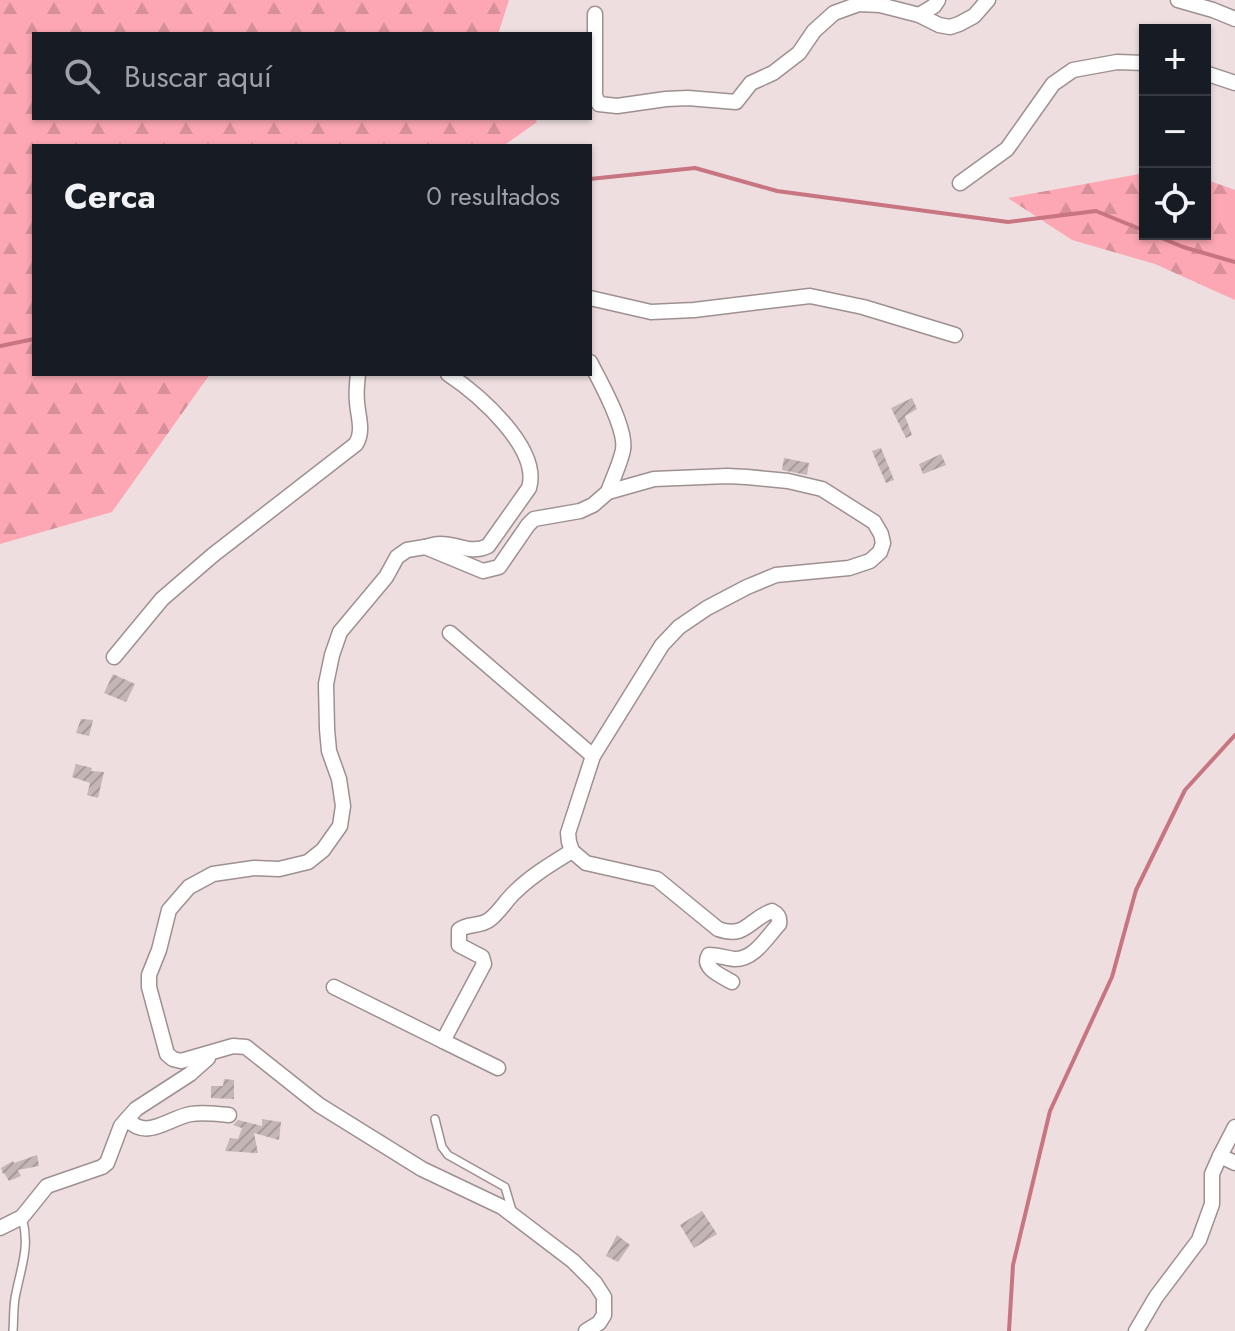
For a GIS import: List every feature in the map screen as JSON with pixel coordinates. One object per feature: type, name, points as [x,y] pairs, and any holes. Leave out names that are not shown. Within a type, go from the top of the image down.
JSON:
[{"type":"street","points":[[919,15],[938,0]]},
{"type":"street","points":[[595,14],[595,96],[599,104],[617,106],[688,98],[736,102],[751,83],[773,73],[799,53],[814,31],[834,13],[859,4],[880,5],[950,27],[974,16],[988,0]]},
{"type":"street","points":[[1178,0],[1235,19]]},
{"type":"street","points":[[960,183],[1007,149],[1053,84],[1073,70],[1117,62],[1139,63]]},
{"type":"street","points":[[1211,75],[1235,83]]},
{"type":"street","points":[[592,298],[651,312],[810,296],[863,307],[955,335]]},
{"type":"street","points":[[592,366],[606,393],[623,440],[623,449],[608,492]]},
{"type":"street","points":[[114,657],[162,599],[213,555],[356,444],[361,429],[358,376]]},
{"type":"street","points":[[451,376],[469,388],[510,427],[526,460],[531,480],[529,488],[488,546],[481,550],[441,543],[407,550],[397,557],[386,577],[340,632],[332,655],[326,684],[327,729],[329,751],[339,779],[343,806],[340,826],[323,850],[308,862],[279,869],[254,868],[213,874],[189,887],[169,910],[149,975],[149,987],[164,1045],[173,1059],[181,1061],[218,1049],[246,1047],[319,1105],[422,1169],[502,1207],[573,1261],[604,1297],[604,1315],[599,1323],[586,1331]]},
{"type":"street","points":[[425,547],[483,571],[490,570],[499,567],[534,519],[580,511],[608,492],[654,479],[727,476],[788,481],[822,489],[874,522],[883,543],[880,552],[870,561],[849,568],[776,575],[707,608],[679,627],[662,645],[593,756],[568,833],[572,851],[586,863],[657,879],[718,929],[729,933],[746,929],[765,914],[772,911],[777,914],[779,924],[750,956],[733,959],[709,955],[706,958],[709,967],[732,982]]},
{"type":"street","points":[[450,633],[593,756]]},
{"type":"street","points":[[443,1041],[484,964],[482,957],[459,945],[459,930],[487,921],[534,875],[572,851]]},
{"type":"street","points":[[334,987],[498,1068]]},
{"type":"street","points":[[0,1228],[22,1217],[47,1186],[107,1163],[114,1141],[136,1109],[190,1074],[218,1049]]},
{"type":"street","points":[[127,1119],[143,1129],[189,1114],[229,1115]]},
{"type":"street","points":[[1136,1331],[1156,1297],[1199,1240],[1212,1204],[1212,1174],[1235,1127]]},
{"type":"street","points":[[1220,1156],[1235,1163]]},
{"type":"lane","points":[[435,1119],[442,1147],[448,1155],[505,1187],[513,1216]]},
{"type":"lane","points":[[13,1331],[15,1296],[27,1243],[22,1217]]},
{"type":"green space","points":[[0,0],[509,0],[499,32],[32,32],[32,120],[537,122],[506,144],[32,144],[32,376],[209,376],[112,512],[0,544]]},
{"type":"green space","points":[[1139,174],[1139,240],[1211,240],[1211,181],[1235,190],[1235,300],[1155,264],[1072,240],[1008,198]]},
{"type":"building","points":[[912,398],[917,409],[905,416],[912,435],[906,438],[891,408]]},
{"type":"building","points":[[881,448],[894,480],[886,483],[872,451]]},
{"type":"building","points":[[941,454],[946,465],[923,474],[919,464]]},
{"type":"building","points":[[784,458],[809,463],[807,475],[782,470]]},
{"type":"building","points":[[113,674],[135,684],[126,702],[104,693]]},
{"type":"building","points":[[81,719],[93,720],[89,736],[76,733]]},
{"type":"building","points":[[76,764],[92,768],[91,771],[104,772],[98,798],[87,795],[90,783],[72,777]]},
{"type":"building","points":[[224,1079],[234,1080],[234,1099],[211,1098],[211,1086],[223,1086]]},
{"type":"building","points":[[262,1119],[281,1122],[279,1140],[254,1133],[258,1153],[225,1151],[230,1138],[238,1139],[242,1128],[233,1125],[238,1120],[262,1126]]},
{"type":"building","points":[[37,1155],[39,1166],[18,1170],[21,1176],[9,1181],[3,1174],[1,1168],[13,1161]]},
{"type":"building","points":[[702,1211],[717,1234],[694,1248],[680,1225]]},
{"type":"building","points":[[617,1235],[630,1245],[618,1262],[606,1256]]},
{"type":"waterway","points":[[592,179],[695,168],[777,191],[1008,222],[1096,211],[1139,229]]},
{"type":"waterway","points":[[1166,240],[1235,262]]},
{"type":"waterway","points":[[0,346],[32,339]]},
{"type":"waterway","points":[[1009,1331],[1013,1265],[1050,1111],[1112,977],[1136,890],[1185,790],[1235,735]]}]
